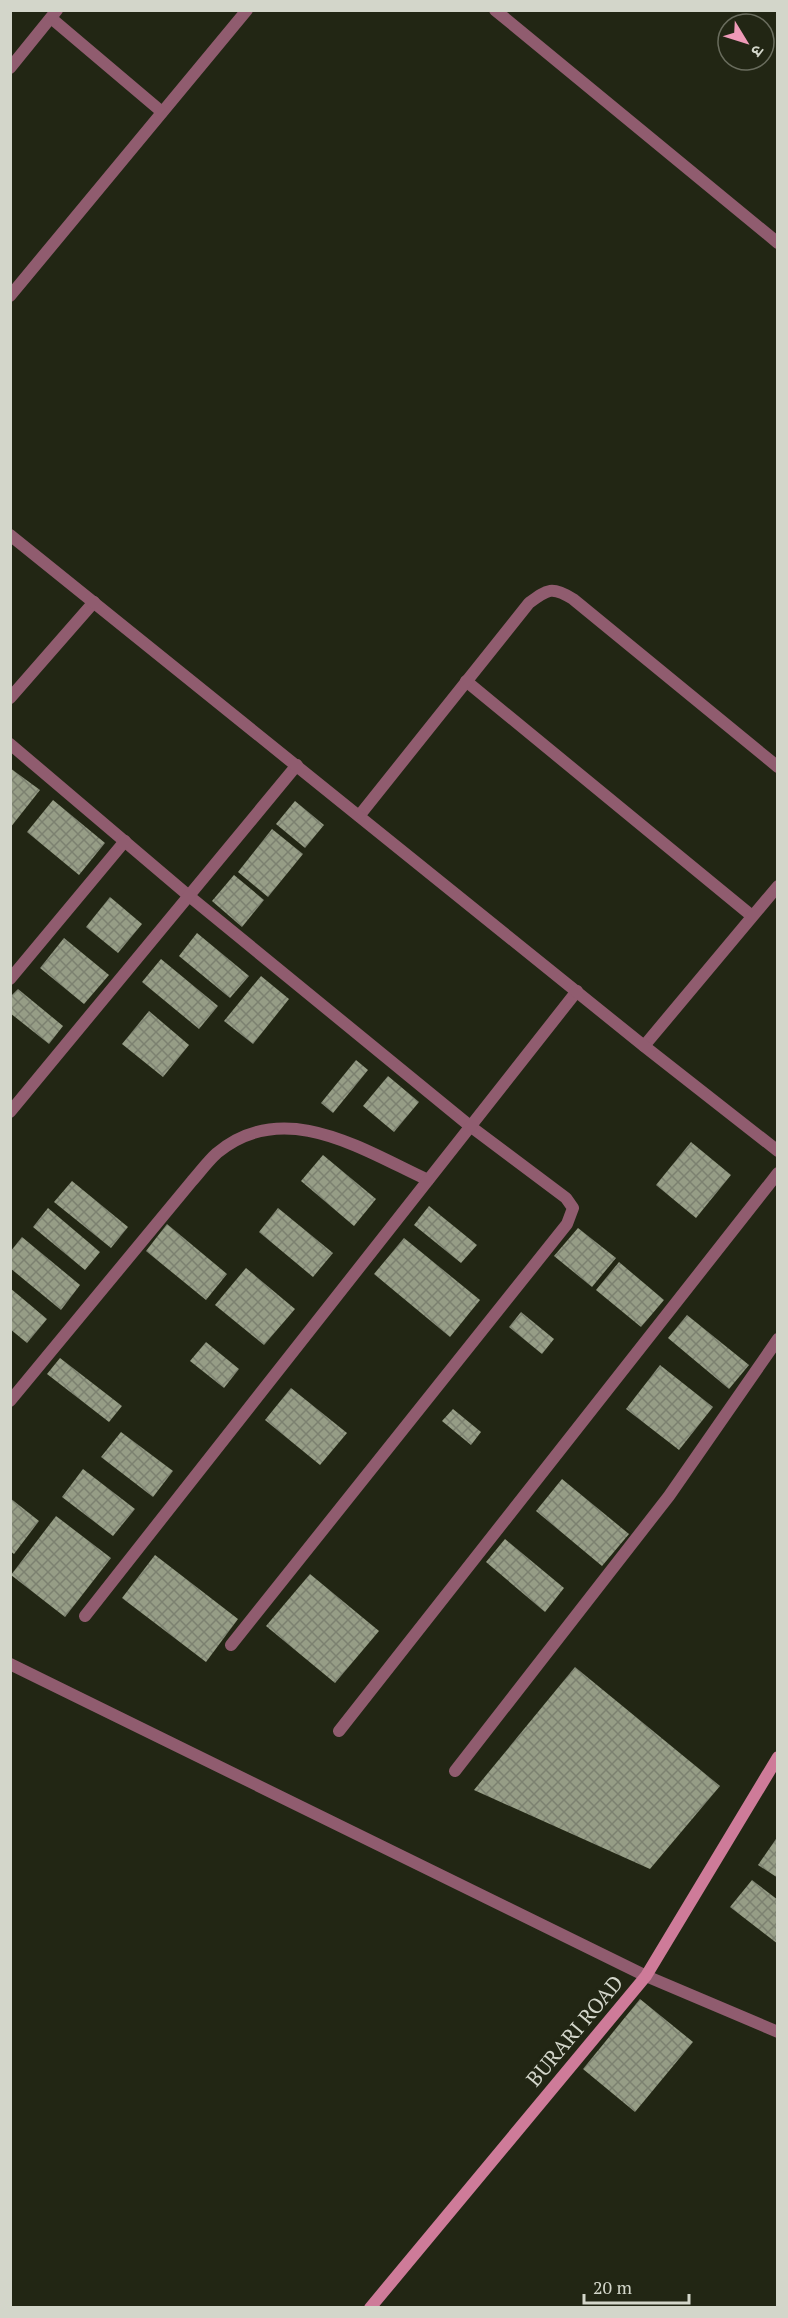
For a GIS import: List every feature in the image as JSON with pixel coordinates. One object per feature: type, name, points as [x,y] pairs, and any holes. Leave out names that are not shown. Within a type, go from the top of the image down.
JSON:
[{"type":"main road","name":"BURARI ROAD","points":[[370,2307],[646,1976],[777,1757]]},
{"type":"street","points":[[10,296],[247,10]]},
{"type":"street","points":[[495,10],[777,243]]},
{"type":"street","points":[[10,68],[54,14],[162,112]]},
{"type":"street","points":[[10,536],[777,1151]]},
{"type":"street","points":[[359,816],[529,603],[545,591],[559,590],[573,599],[777,767]]},
{"type":"street","points":[[10,698],[94,602]]},
{"type":"street","points":[[466,681],[752,916]]},
{"type":"street","points":[[10,744],[189,896],[470,1126],[566,1198],[573,1208],[567,1224],[231,1645]]},
{"type":"street","points":[[10,1112],[297,765]]},
{"type":"street","points":[[10,979],[125,841]]},
{"type":"street","points":[[644,1046],[777,886]]},
{"type":"street","points":[[85,1616],[576,991]]},
{"type":"street","points":[[10,1401],[192,1181],[217,1154],[238,1139],[263,1130],[289,1128],[315,1131],[341,1140],[428,1180]]},
{"type":"street","points":[[339,1731],[777,1173]]},
{"type":"street","points":[[455,1771],[656,1513],[777,1339]]},
{"type":"street","points":[[10,1664],[646,1976],[777,2032]]},
{"type":"building","points":[[10,768],[40,790],[10,828]]},
{"type":"building","points":[[53,800],[105,843],[79,875],[27,832]]},
{"type":"building","points":[[295,801],[324,825],[305,848],[276,824]]},
{"type":"building","points":[[272,829],[303,854],[268,897],[238,872]]},
{"type":"building","points":[[234,875],[264,900],[242,927],[212,901]]},
{"type":"building","points":[[110,897],[142,924],[118,953],[86,927]]},
{"type":"building","points":[[197,933],[249,976],[230,998],[179,956]]},
{"type":"building","points":[[64,938],[109,975],[84,1004],[40,968]]},
{"type":"building","points":[[161,959],[218,1006],[199,1029],[142,982]]},
{"type":"building","points":[[261,976],[289,999],[253,1044],[224,1021]]},
{"type":"building","points":[[18,989],[63,1026],[49,1044],[10,1013],[10,997]]},
{"type":"building","points":[[149,1011],[189,1045],[163,1077],[122,1044]]},
{"type":"building","points":[[356,1060],[368,1070],[333,1113],[321,1103]]},
{"type":"building","points":[[388,1076],[419,1102],[394,1132],[363,1106]]},
{"type":"building","points":[[691,1142],[731,1175],[696,1218],[656,1185]]},
{"type":"building","points":[[323,1155],[376,1199],[354,1226],[301,1181]]},
{"type":"building","points":[[72,1181],[128,1227],[111,1248],[54,1202]]},
{"type":"building","points":[[429,1206],[477,1245],[461,1263],[414,1225]]},
{"type":"building","points":[[48,1208],[100,1252],[85,1270],[33,1227]]},
{"type":"building","points":[[278,1208],[333,1253],[313,1277],[259,1232]]},
{"type":"building","points":[[167,1224],[227,1274],[206,1300],[146,1251]]},
{"type":"building","points":[[578,1228],[616,1258],[592,1287],[554,1256]]},
{"type":"building","points":[[22,1237],[80,1285],[61,1310],[10,1268],[10,1252]]},
{"type":"building","points":[[404,1238],[480,1300],[450,1337],[374,1274]]},
{"type":"building","points":[[619,1262],[664,1300],[641,1327],[596,1290]]},
{"type":"building","points":[[246,1268],[295,1309],[264,1345],[215,1305]]},
{"type":"building","points":[[10,1288],[47,1319],[27,1343],[10,1329]]},
{"type":"building","points":[[521,1312],[554,1339],[542,1354],[509,1327]]},
{"type":"building","points":[[687,1315],[749,1365],[729,1389],[668,1338]]},
{"type":"building","points":[[206,1342],[239,1369],[224,1388],[190,1361]]},
{"type":"building","points":[[60,1358],[122,1406],[109,1422],[47,1374]]},
{"type":"building","points":[[660,1365],[713,1407],[679,1450],[626,1409]]},
{"type":"building","points":[[291,1388],[347,1433],[320,1465],[265,1420]]},
{"type":"building","points":[[453,1409],[481,1432],[471,1445],[442,1421]]},
{"type":"building","points":[[121,1432],[173,1471],[153,1497],[101,1457]]},
{"type":"building","points":[[83,1469],[135,1509],[113,1536],[62,1497]]},
{"type":"building","points":[[562,1479],[629,1534],[602,1566],[536,1511]]},
{"type":"building","points":[[10,1498],[39,1521],[14,1554],[10,1551]]},
{"type":"building","points":[[56,1516],[111,1558],[65,1617],[11,1575]]},
{"type":"building","points":[[505,1539],[564,1588],[545,1612],[486,1562]]},
{"type":"building","points":[[155,1555],[238,1619],[206,1662],[122,1598]]},
{"type":"building","points":[[310,1574],[379,1631],[335,1683],[266,1626]]},
{"type":"building","points":[[575,1667],[720,1786],[650,1869],[474,1790]]},
{"type":"building","points":[[778,1836],[778,1878],[758,1865]]},
{"type":"building","points":[[752,1880],[778,1900],[778,1944],[730,1907]]},
{"type":"building","points":[[640,1999],[693,2042],[635,2112],[583,2069]]}]
